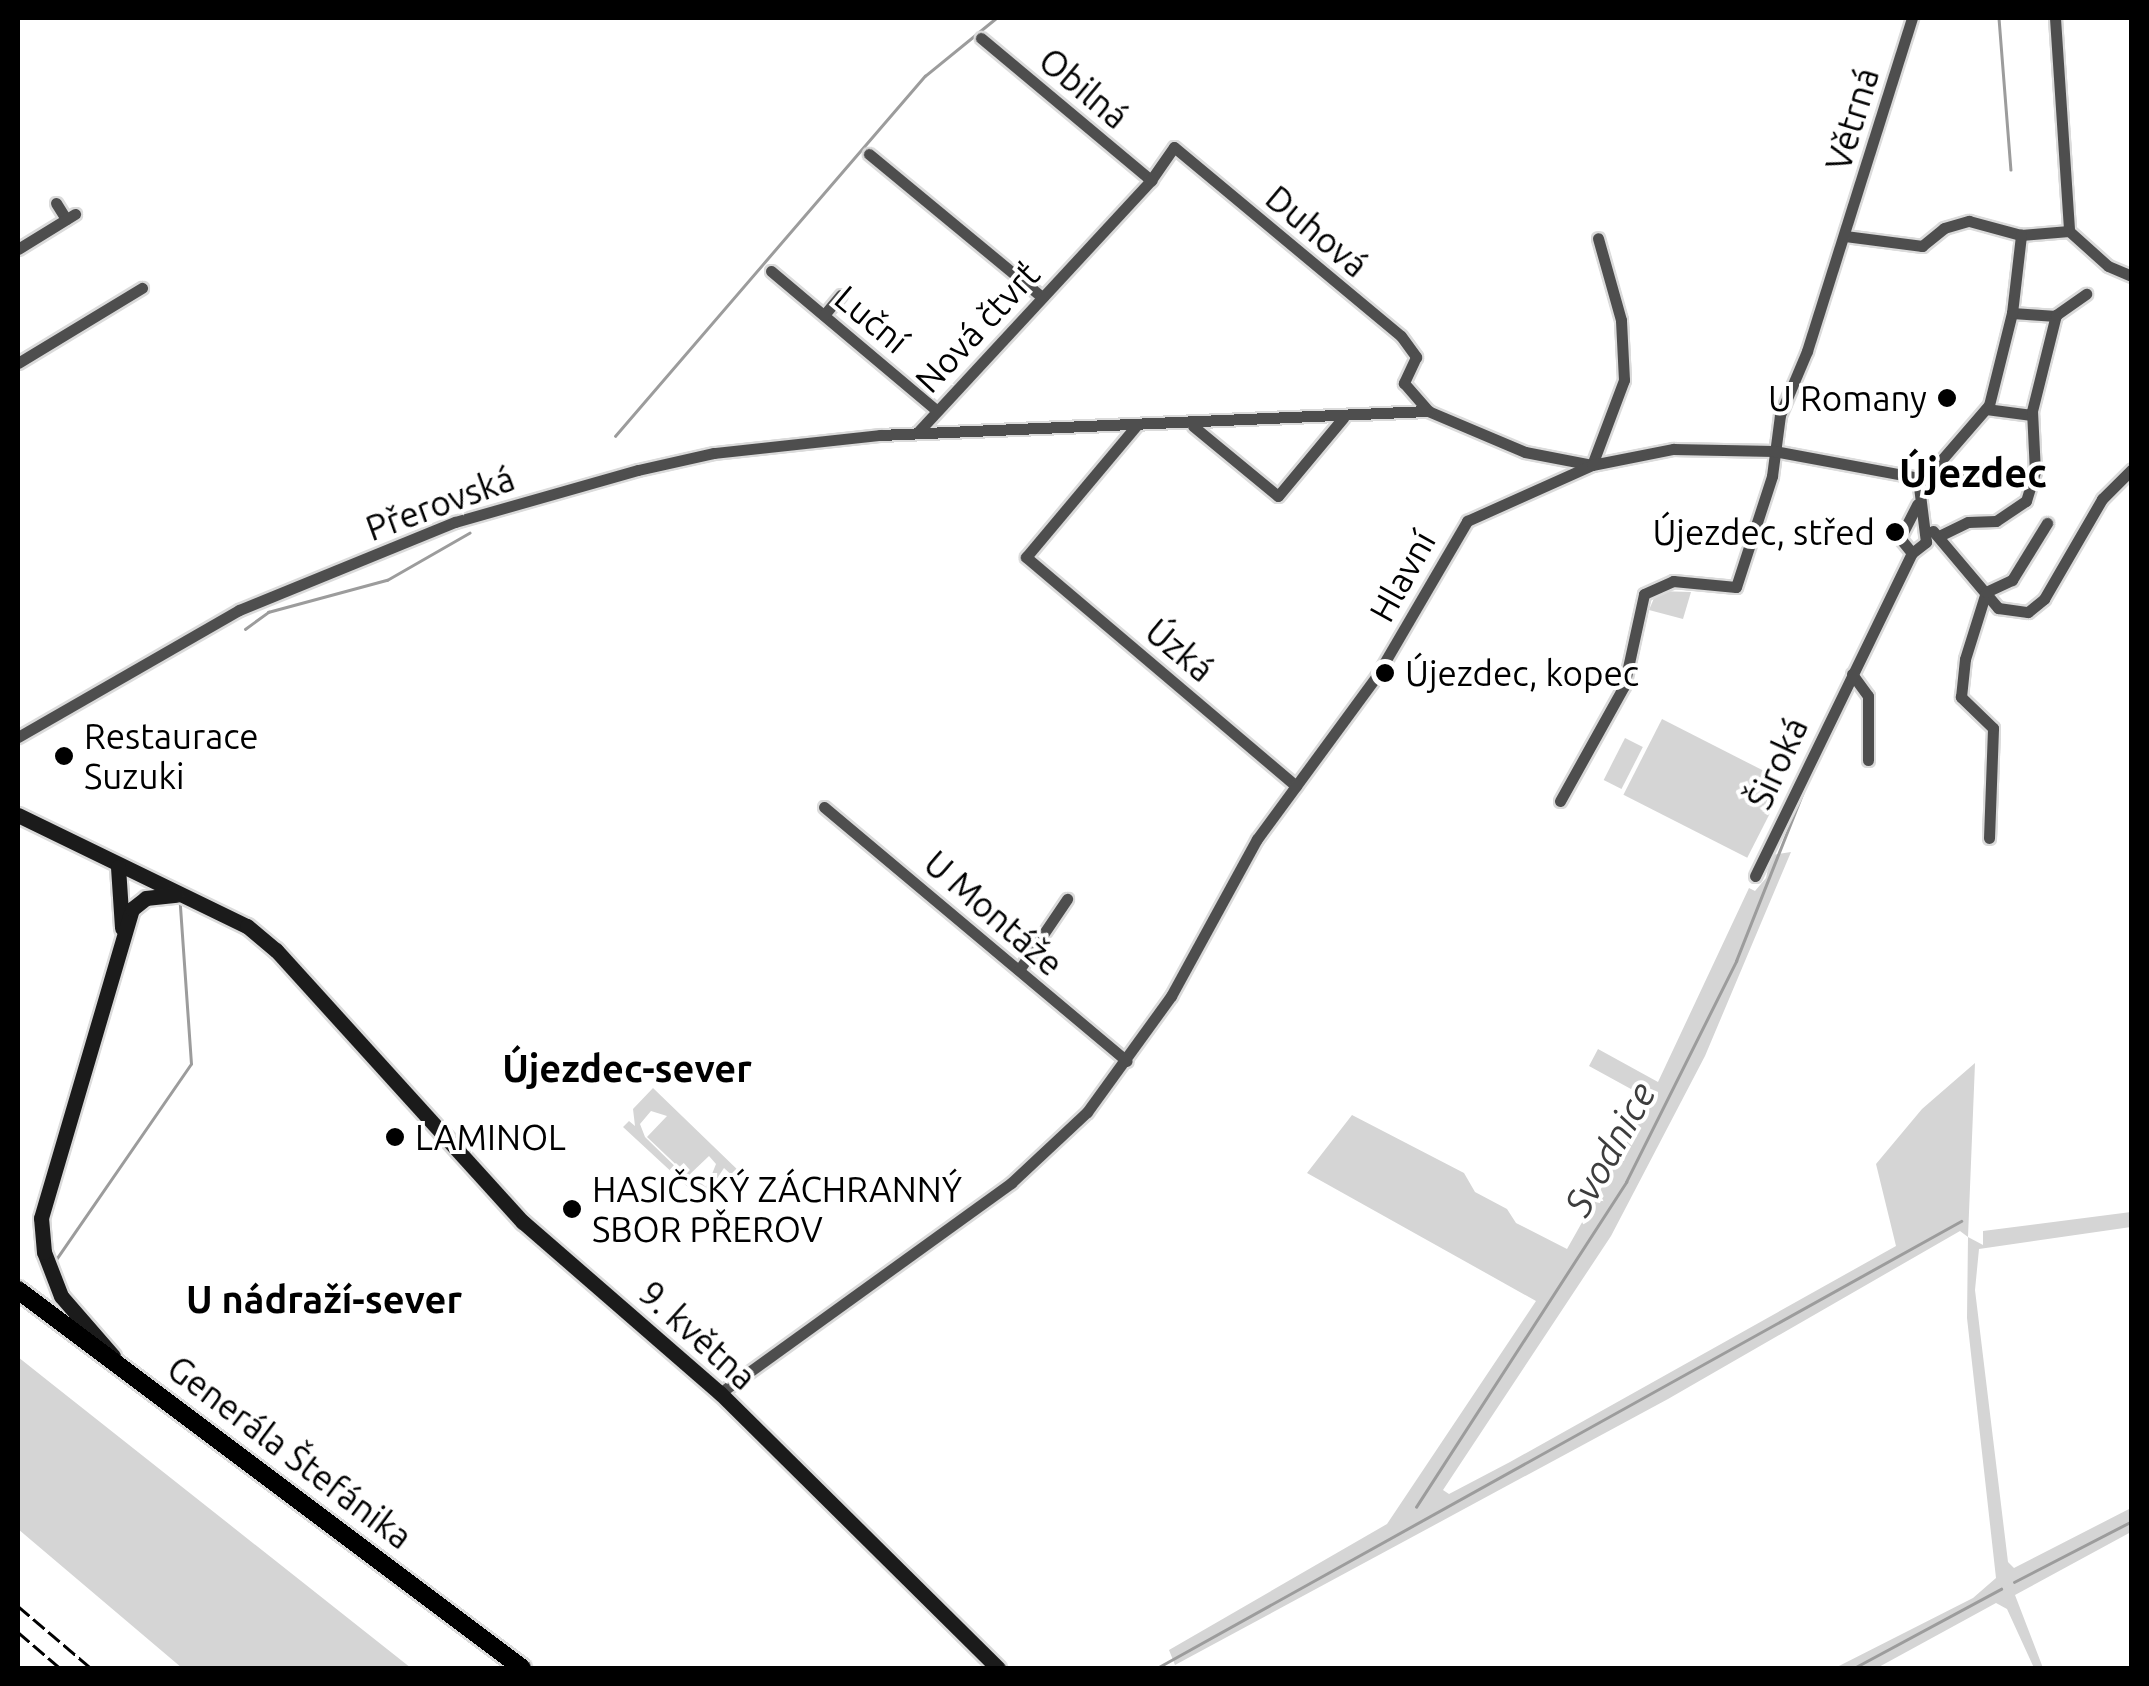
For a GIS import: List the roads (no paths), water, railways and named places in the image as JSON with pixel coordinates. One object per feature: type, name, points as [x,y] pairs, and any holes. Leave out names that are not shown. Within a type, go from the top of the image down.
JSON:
[{"type":"main road","name":"Generála Štefánika","points":[[18,1290],[522,1668]]},
{"type":"main road","name":"Generála Štefánika","points":[[18,1303],[506,1668]]},
{"type":"street","name":"Větrná","points":[[1560,801],[1624,686],[1644,594],[1673,581],[1736,587],[1774,451],[1780,415],[1846,236],[1912,18]]},
{"type":"street","points":[[2055,18],[2069,230],[2108,266],[2132,276]]},
{"type":"street","name":"Obilná","points":[[982,38],[1151,180]]},
{"type":"street","name":"Nová čtvrť","points":[[918,432],[1151,180],[1174,147],[1179,151]]},
{"type":"street","name":"Duhová","points":[[1179,151],[1400,336],[1416,357],[1404,384],[1428,411]]},
{"type":"street","points":[[870,154],[1042,297]]},
{"type":"street","points":[[18,249],[71,217],[56,203]]},
{"type":"street","points":[[1846,236],[1922,246],[1944,228],[1969,221],[2021,234],[2069,230]]},
{"type":"street","points":[[1918,479],[1933,473],[1986,409],[2012,314],[2021,234]]},
{"type":"street","points":[[1592,465],[1624,380],[1621,320],[1598,238]]},
{"type":"street","name":"Luční","points":[[771,271],[936,410]]},
{"type":"street","points":[[18,363],[142,288]]},
{"type":"street","points":[[2012,314],[2056,316],[2086,294]]},
{"type":"street","points":[[824,315],[842,295]]},
{"type":"street","points":[[1938,536],[1968,522],[1996,521],[2026,501],[2036,472],[2032,415],[2056,316]]},
{"type":"street","points":[[1986,409],[2032,415]]},
{"type":"street","name":"Nová čtvrť","points":[[918,432],[1193,425],[1428,411],[1525,452],[1592,465]]},
{"type":"street","points":[[1193,425],[1278,496],[1342,418]]},
{"type":"street","name":"Úzká","points":[[1136,426],[1026,558],[1296,786]]},
{"type":"street","name":"Přerovská","points":[[18,737],[239,610],[454,522],[714,453],[918,432]]},
{"type":"street","name":"Hlavní","points":[[720,1393],[1012,1183],[1088,1112],[1171,996],[1257,839],[1376,677],[1467,521],[1592,465],[1672,449],[1774,451],[1918,479]]},
{"type":"street","points":[[1926,524],[1998,608],[2018,615],[2044,599],[2091,514],[2132,469]]},
{"type":"street","points":[[1933,473],[1966,478],[1979,470]]},
{"type":"street","name":"Široká","points":[[1912,553],[1900,538],[1917,504],[1918,479]]},
{"type":"street","name":"Široká","points":[[1755,876],[1912,553],[1926,542],[1926,524],[1917,504]]},
{"type":"street","points":[[1990,838],[1993,728],[1961,698],[1974,617],[1986,592],[2012,580],[2047,524]]},
{"type":"street","points":[[1852,674],[1868,696],[1868,760]]},
{"type":"street","name":"U Montáže","points":[[824,807],[1127,1061]]},
{"type":"street","name":"9. května","points":[[18,815],[118,867],[247,926],[276,950],[472,1172],[720,1393],[998,1668]]},
{"type":"street","points":[[118,867],[120,952]]},
{"type":"street","points":[[126,1370],[62,1296],[44,1252],[41,1218],[135,905],[180,896]]},
{"type":"street","points":[[1018,970],[1067,899]]},
{"type":"waterway","points":[[615,436],[925,76],[996,18]]},
{"type":"waterway","name":"Svodnice","points":[[1999,18],[2011,170]]},
{"type":"waterway","points":[[245,629],[268,612],[387,580],[469,533]]},
{"type":"waterway","name":"Svodnice","points":[[1416,1507],[1626,1182],[1736,961],[1803,792]]},
{"type":"waterway","points":[[55,1261],[191,1064],[180,905]]},
{"type":"waterway","points":[[1157,1668],[1961,1221]]},
{"type":"waterway","points":[[2014,1582],[2132,1521]]},
{"type":"waterway","points":[[1854,1668],[2001,1589]]},
{"type":"railway","points":[[18,1606],[91,1668]]},
{"type":"railway","points":[[18,1632],[60,1668]]},
{"type":"place","name":"U Romany","points":[[1947,398]]},
{"type":"place","name":"Újezdec, střed","points":[[1895,532]]},
{"type":"place","name":"Újezdec, kopec","points":[[1385,673]]},
{"type":"place","name":"Restaurace Suzuki","points":[[64,756]]},
{"type":"place","name":"LAMINOL","points":[[395,1137]]},
{"type":"place","name":"HASIČSKÝ ZÁCHRANNÝ SBOR PŘEROV","points":[[572,1209]]},
{"type":"district","name":"Újezdec","points":[[1973,473]]},
{"type":"district","name":"Újezdec-sever","points":[[627,1069]]},
{"type":"district","name":"U nádraží-sever","points":[[324,1300]]}]
